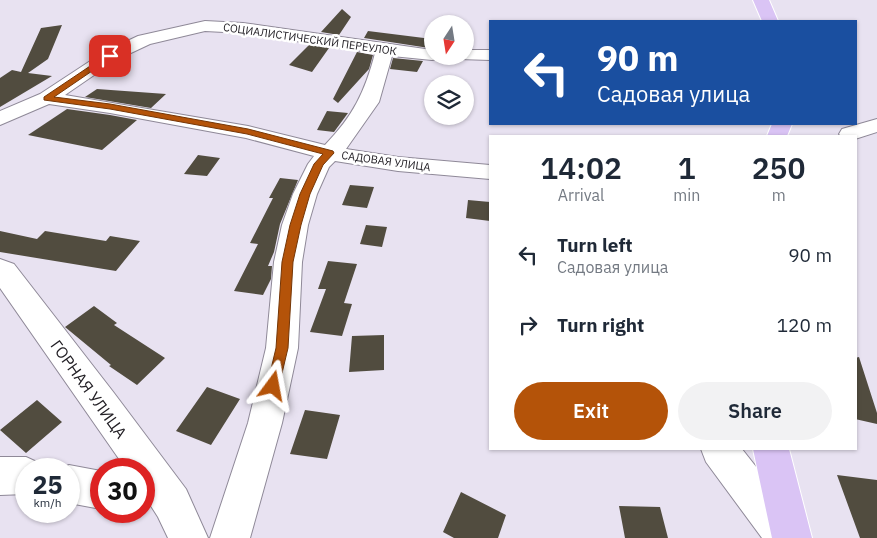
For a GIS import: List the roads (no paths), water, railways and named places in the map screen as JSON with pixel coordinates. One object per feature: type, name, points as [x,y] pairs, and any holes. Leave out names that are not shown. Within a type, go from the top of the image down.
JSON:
[{"type":"main road","points":[[761,0],[770,20]]},
{"type":"main road","points":[[771,450],[792,538]]},
{"type":"street","name":"СОЦИАЛИСТИЧЕСКИЙ ПЕРЕУЛОК","points":[[0,119],[47,98],[110,56],[144,40],[205,26],[243,28],[424,54]]},
{"type":"street","points":[[230,538],[265,423],[282,348],[288,262],[295,225],[305,194],[319,164],[345,137],[369,102],[385,49]]},
{"type":"street","points":[[474,55],[489,55]]},
{"type":"street","name":"САДОВАЯ УЛИЦА","points":[[47,98],[110,107],[248,132],[329,153],[398,164],[489,172]]},
{"type":"street","points":[[850,134],[877,125]]},
{"type":"street","name":"ГОРНАЯ УЛИЦА","points":[[0,270],[4,272],[102,404],[158,501],[188,538]]},
{"type":"street","points":[[720,450],[787,538]]},
{"type":"street","points":[[0,476],[15,476]]}]
